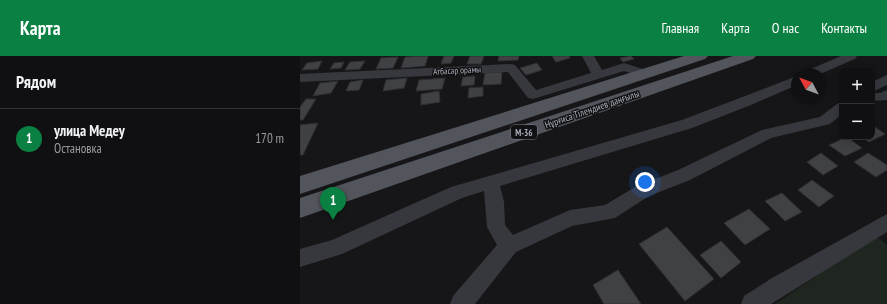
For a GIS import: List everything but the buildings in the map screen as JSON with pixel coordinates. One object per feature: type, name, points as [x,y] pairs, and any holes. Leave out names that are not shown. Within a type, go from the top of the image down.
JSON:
[{"type":"main road","name":"Нұрғиса Тілендиев даңғылы","points":[[300,185],[700,56]]},
{"type":"main road","name":"Нұрғиса Тілендиев даңғылы","points":[[300,208],[748,56]]},
{"type":"street","points":[[588,56],[598,75]]},
{"type":"street","points":[[824,68],[851,56]]},
{"type":"street","name":"Атбасар орамы","points":[[300,78],[511,68],[533,95],[624,67],[645,74]]},
{"type":"street","points":[[875,86],[887,79]]},
{"type":"street","points":[[300,258],[336,248],[458,192],[687,124],[746,102],[791,83]]},
{"type":"street","points":[[875,97],[883,97],[887,94]]},
{"type":"street","points":[[461,304],[508,246],[570,218],[609,212],[643,191],[684,175],[767,134],[825,121],[839,109]]},
{"type":"street","points":[[492,183],[495,202],[496,227],[508,246]]},
{"type":"street","points":[[752,304],[780,285],[887,222]]},
{"type":"shaded area","points":[[876,236],[887,245],[887,304],[775,304]]},
{"type":"place","name":"улица Медеу","points":[[333,220]]}]
